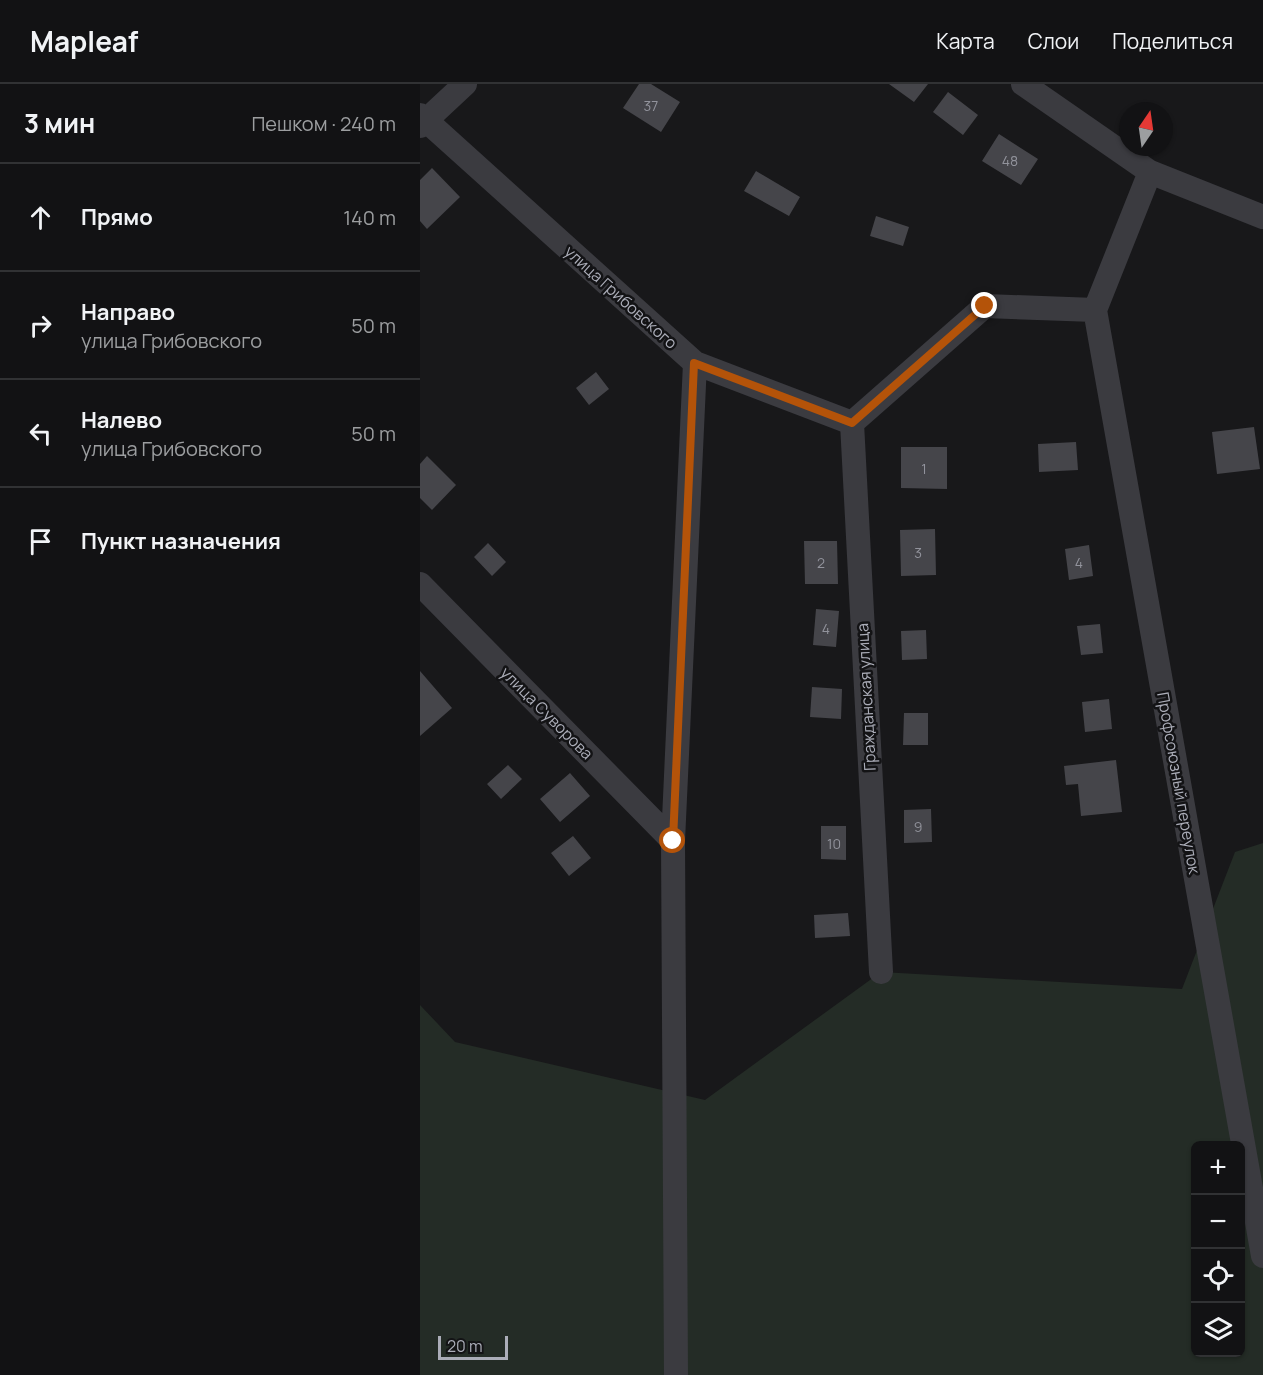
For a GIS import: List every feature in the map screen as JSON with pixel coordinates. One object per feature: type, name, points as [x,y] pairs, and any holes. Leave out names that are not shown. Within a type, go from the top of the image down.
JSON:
[{"type":"street","points":[[422,121],[465,84]]},
{"type":"street","points":[[1023,84],[1150,172],[1263,217]]},
{"type":"street","name":"улица Грибовского","points":[[422,121],[694,363],[852,423]]},
{"type":"street","points":[[852,423],[985,306],[1095,310],[1150,172]]},
{"type":"street","name":"Профсоюзный переулок","points":[[1095,310],[1263,1256]]},
{"type":"street","points":[[676,1375],[673,841],[694,363]]},
{"type":"street","name":"Гражданская улица","points":[[852,423],[881,972]]},
{"type":"street","name":"улица Суворова","points":[[420,584],[673,841]]},
{"type":"shaded area","points":[[1263,843],[1263,1375],[420,1375],[420,1005],[455,1042],[705,1100],[881,972],[1182,989],[1235,852]]},
{"type":"building","points":[[639,84],[651,84],[680,102],[661,132],[623,108]]},
{"type":"building","points":[[889,84],[928,84],[914,102]]},
{"type":"building","points":[[948,92],[978,115],[963,135],[933,112]]},
{"type":"building","points":[[999,134],[1038,159],[1021,185],[982,161]]},
{"type":"building","points":[[432,168],[460,197],[427,229],[420,221],[420,180]]},
{"type":"building","points":[[756,171],[800,197],[789,216],[744,191]]},
{"type":"building","points":[[876,216],[909,227],[903,246],[870,236]]},
{"type":"building","points":[[596,372],[609,389],[589,405],[576,388]]},
{"type":"building","points":[[1254,427],[1260,469],[1217,474],[1212,432]]},
{"type":"building","points":[[1076,442],[1078,470],[1039,472],[1038,444]]},
{"type":"building","points":[[901,447],[947,447],[947,489],[901,488]]},
{"type":"building","points":[[427,456],[456,485],[432,510],[420,498],[420,464]]},
{"type":"building","points":[[935,529],[936,575],[901,576],[900,530]]},
{"type":"building","points":[[804,541],[837,541],[838,584],[805,584]]},
{"type":"building","points":[[488,543],[506,562],[492,576],[474,557]]},
{"type":"building","points":[[1089,545],[1093,576],[1069,580],[1065,549]]},
{"type":"building","points":[[816,609],[839,611],[836,647],[813,645]]},
{"type":"building","points":[[1100,624],[1103,653],[1081,655],[1077,626]]},
{"type":"building","points":[[926,630],[927,659],[902,660],[901,631]]},
{"type":"building","points":[[420,671],[452,708],[420,736]]},
{"type":"building","points":[[812,687],[842,689],[841,719],[810,717]]},
{"type":"building","points":[[1109,699],[1112,729],[1085,732],[1082,702]]},
{"type":"building","points":[[904,713],[928,713],[928,745],[903,745]]},
{"type":"building","points":[[1116,760],[1122,812],[1081,816],[1078,784],[1066,785],[1064,766]]},
{"type":"building","points":[[508,765],[522,779],[501,799],[487,784]]},
{"type":"building","points":[[570,773],[590,796],[560,822],[540,799]]},
{"type":"building","points":[[931,809],[932,842],[904,843],[904,810]]},
{"type":"building","points":[[821,826],[846,826],[846,860],[821,859]]},
{"type":"building","points":[[573,836],[591,858],[569,876],[551,853]]},
{"type":"building","points":[[848,913],[850,936],[815,938],[814,915]]},
{"type":"route","points":[[673,841],[694,363],[852,423],[985,306]]}]
